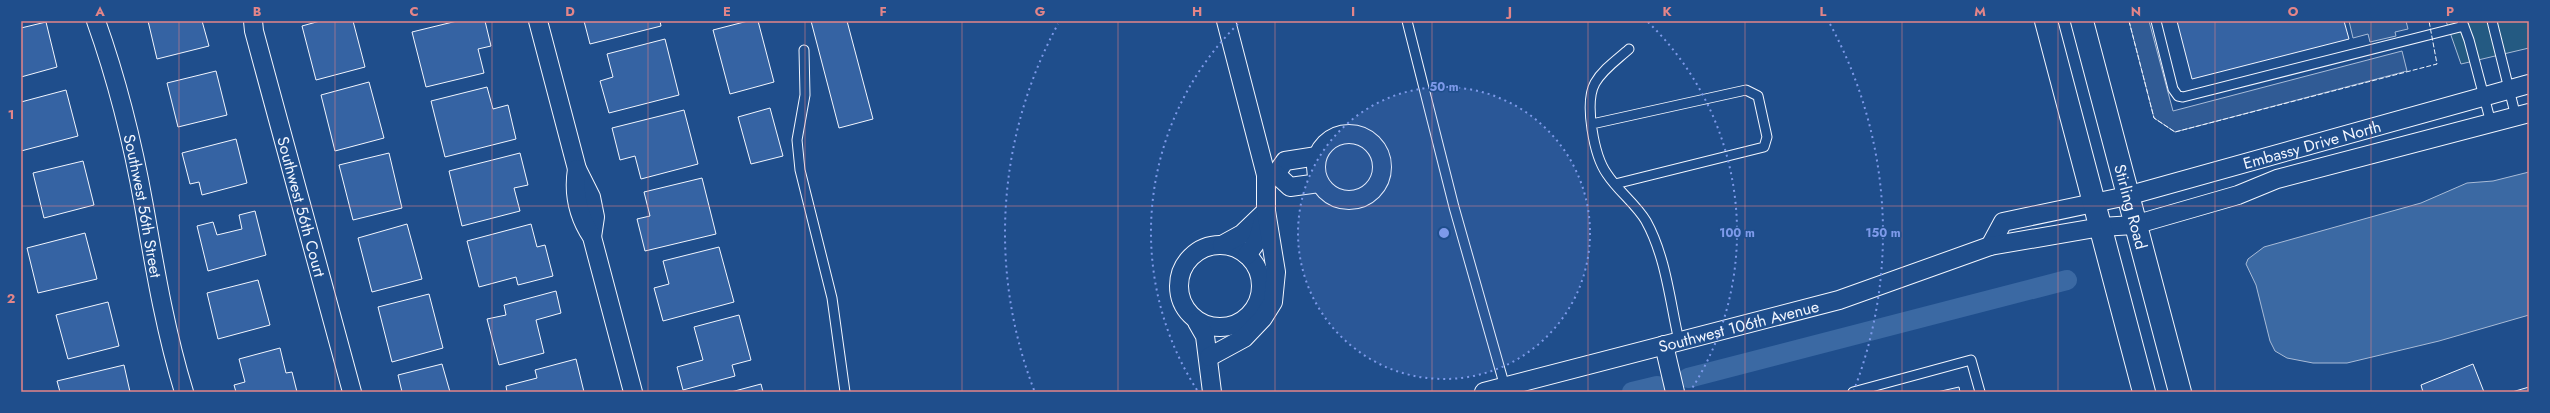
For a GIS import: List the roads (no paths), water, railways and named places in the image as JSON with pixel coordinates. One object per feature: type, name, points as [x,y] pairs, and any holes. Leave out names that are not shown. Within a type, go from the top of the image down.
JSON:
[{"type":"main road","name":"Stirling Road","points":[[2046,21],[2144,392]]},
{"type":"main road","name":"Stirling Road","points":[[2082,21],[2134,225],[2180,392]]},
{"type":"street","name":"Southwest 56th Street","points":[[96,21],[129,137],[144,204],[163,318],[184,392]]},
{"type":"street","name":"Southwest 56th Court","points":[[254,21],[254,31],[352,392]]},
{"type":"street","points":[[538,21],[577,169],[591,197],[595,217],[592,237],[633,392]]},
{"type":"street","points":[[1226,21],[1271,174],[1266,211],[1258,240],[1247,255]]},
{"type":"street","name":"Embassy Drive North","points":[[2094,203],[2127,196],[2529,84]]},
{"type":"street","name":"Embassy Drive North","points":[[2134,225],[2238,195],[2277,179],[2522,115]]},
{"type":"street","points":[[1357,134],[1367,138],[1375,146],[1380,156],[1382,168],[1380,178],[1375,188],[1357,199],[1346,200],[1336,198],[1319,183],[1315,172],[1317,156],[1326,142],[1335,135],[1357,134]]},
{"type":"street","points":[[1271,174],[1285,161],[1317,156]]},
{"type":"street","points":[[1271,174],[1290,187],[1319,183]]},
{"type":"street","points":[[1990,246],[2004,222],[2094,203]]},
{"type":"street","points":[[1222,245],[1242,234],[1266,211]]},
{"type":"street","points":[[1209,357],[1244,338],[1263,318],[1273,302],[1276,272],[1266,211]]},
{"type":"street","name":"Southwest 106th Avenue","points":[[1484,392],[1839,300],[1990,246],[2101,227],[2134,225]]},
{"type":"street","points":[[1222,245],[1236,248],[1247,255],[1258,273],[1261,293],[1256,306],[1248,317],[1237,324],[1224,328],[1210,327],[1198,322],[1187,313],[1181,301],[1178,287],[1180,273],[1186,261],[1196,252],[1209,246],[1222,245]]},
{"type":"street","points":[[1198,322],[1206,336],[1212,392]]},
{"type":"street","points":[[1209,357],[1224,328]]},
{"type":"street","points":[[1671,343],[1675,392]]},
{"type":"lane","points":[[1407,21],[1454,207],[1505,386]]},
{"type":"lane","points":[[2156,21],[2173,89],[2178,96],[2183,97],[2384,46],[2463,24],[2491,124]]},
{"type":"lane","points":[[2492,21],[2509,90],[2522,115]]},
{"type":"lane","points":[[1629,49],[1602,73],[1595,84],[1592,96],[1592,124],[1600,163],[1615,184],[1645,220],[1656,243],[1671,343]]},
{"type":"lane","points":[[804,50],[804,95],[797,140],[800,170],[832,298],[845,392]]},
{"type":"lane","points":[[1592,124],[1746,90],[1758,96],[1767,137],[1764,147],[1615,184]]},
{"type":"lane","points":[[1853,392],[1971,360],[1980,392]]},
{"type":"waterway","points":[[1688,378],[2067,280]]},
{"type":"waterway","points":[[1632,392],[1657,386]]}]
